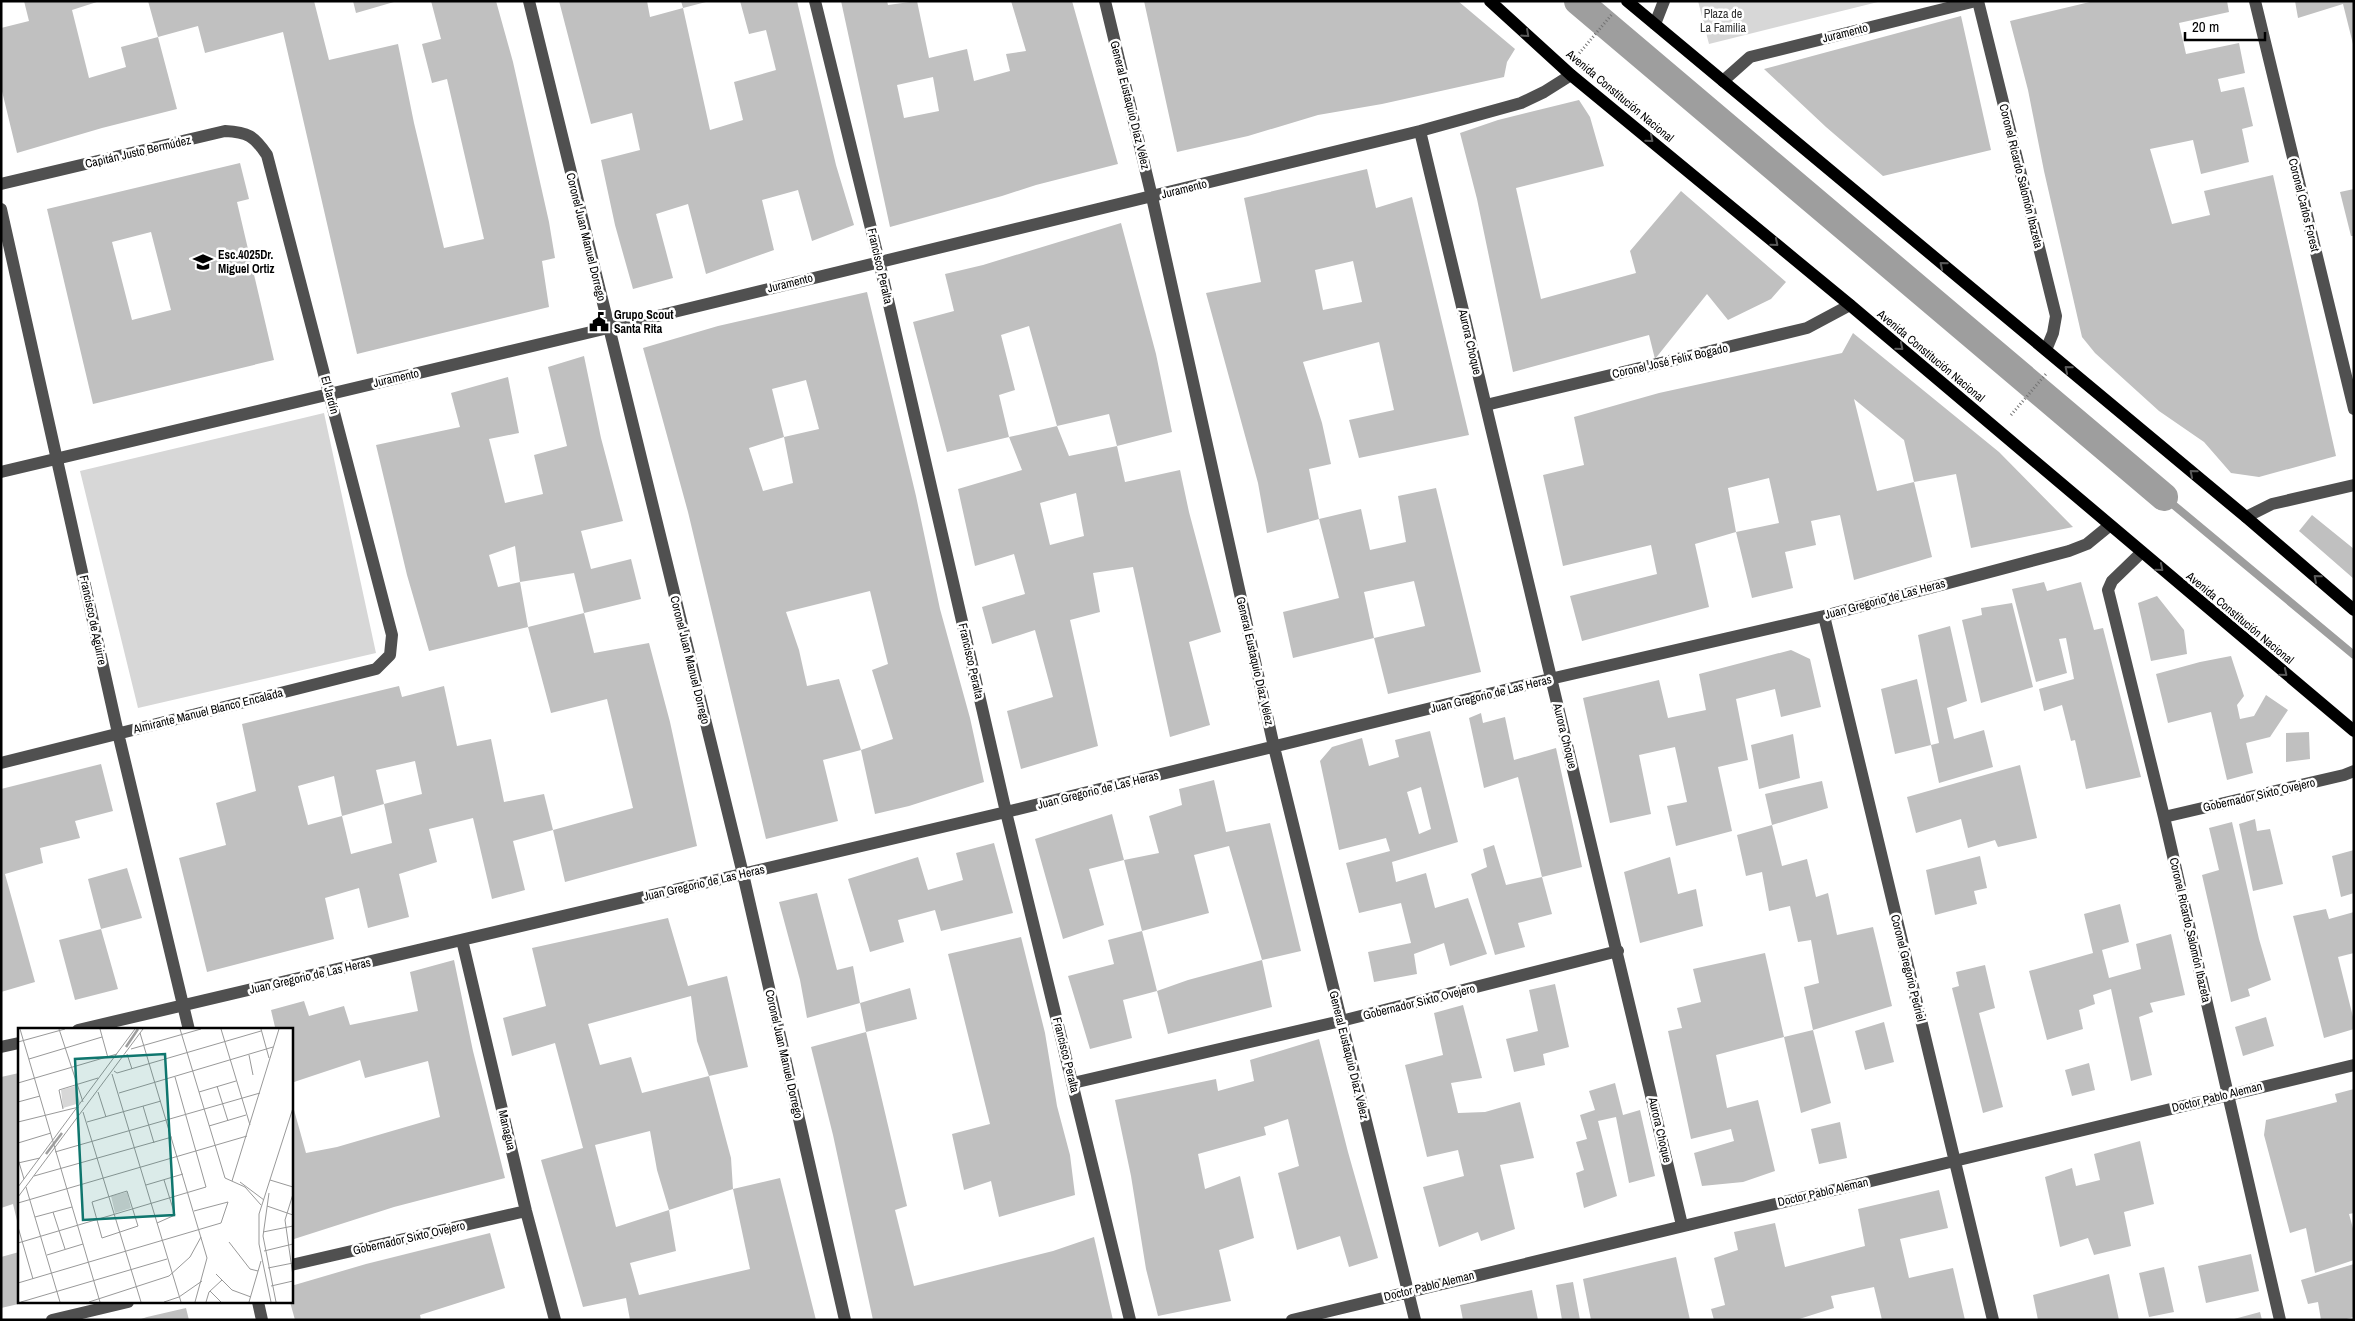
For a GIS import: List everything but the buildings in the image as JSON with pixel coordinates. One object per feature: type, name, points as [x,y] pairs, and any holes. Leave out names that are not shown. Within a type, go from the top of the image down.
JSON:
[{"type":"main road","name":"Avenida Constitución Nacional","points":[[1490,1],[1568,72],[1850,305],[2109,526],[2354,731]]},
{"type":"main road","points":[[1622,5],[1655,24],[2246,517],[2354,610]]},
{"type":"street","name":"Coronel Juan Manuel Dorrego","points":[[529,1],[743,874],[845,1320]]},
{"type":"street","name":"Francisco Peralta","points":[[815,1],[879,261],[1006,812],[1074,1083],[1130,1320]]},
{"type":"street","name":"General Eustaquio Díaz Vélez","points":[[1105,1],[1152,197],[1274,747],[1414,1320]]},
{"type":"street","points":[[1655,24],[1664,1]]},
{"type":"street","name":"Juramento","points":[[1723,81],[1750,57],[1977,1]]},
{"type":"street","name":"Coronel Ricardo Salomón Ibazeta","points":[[1977,1],[2056,316],[2053,333],[2046,350]]},
{"type":"street","name":"Coronel Carlos Forest","points":[[2255,1],[2354,409]]},
{"type":"street","name":"Juramento","points":[[1,472],[608,328],[1420,131],[1520,103],[1544,92],[1568,72]]},
{"type":"street","name":"Capitán Justo Bermúdez","points":[[1,184],[225,131],[241,132],[256,140],[267,155]]},
{"type":"street","name":"Aurora Choque","points":[[1420,131],[1550,679],[1618,951],[1682,1225]]},
{"type":"street","name":"El Jardín","points":[[267,155],[392,635]]},
{"type":"street","name":"Francisco de Aguirre","points":[[1,209],[118,733],[188,1028]]},
{"type":"street","name":"Coronel José Felix Bogado","points":[[1486,405],[1807,328],[1850,305]]},
{"type":"street","points":[[2246,517],[2272,504],[2354,484]]},
{"type":"street","name":"Juan Gregorio de Las Heras","points":[[87,1028],[1006,812],[1550,679],[1824,616],[2069,551],[2087,544],[2109,526]]},
{"type":"street","name":"Coronel Ricardo Salomón Ibazeta","points":[[2142,553],[2112,581],[2108,590],[2164,817],[2280,1320]]},
{"type":"street","name":"Coronel Gregorio Pedriel","points":[[1824,616],[1993,1320]]},
{"type":"street","name":"Almirante Manuel Blanco Encalada","points":[[1,762],[376,669],[390,655],[392,635]]},
{"type":"street","name":"Gobernador Sixto Ovejero","points":[[2164,817],[2344,775],[2354,771]]},
{"type":"street","name":"Managua","points":[[462,940],[526,1211],[555,1320]]},
{"type":"street","name":"Gobernador Sixto Ovejero","points":[[1074,1083],[1341,1022],[1618,951]]},
{"type":"street","points":[[1,1047],[18,1043]]},
{"type":"street","name":"Doctor Pablo Aleman","points":[[1292,1320],[2354,1065]]},
{"type":"street","name":"Gobernador Sixto Ovejero","points":[[292,1265],[526,1211]]},
{"type":"street","points":[[52,1320],[120,1304]]},
{"type":"street","points":[[258,1304],[262,1320]]},
{"type":"path","points":[[1568,72],[1622,5]]},
{"type":"path","points":[[2010,416],[2045,376]]},
{"type":"green space","name":"Plaza de La Familia","points":[[1698,1],[1882,1],[1709,44]]},
{"type":"green space","points":[[324,413],[376,653],[138,708],[80,471]]},
{"type":"waterway","points":[[1578,1],[2164,497]]},
{"type":"waterway","points":[[2164,497],[2354,655]]},
{"type":"place","name":"Esc.4025Dr. Miguel Ortiz","points":[[203,262]]},
{"type":"place","name":"Grupo Scout Santa Rita","points":[[599,322]]}]
